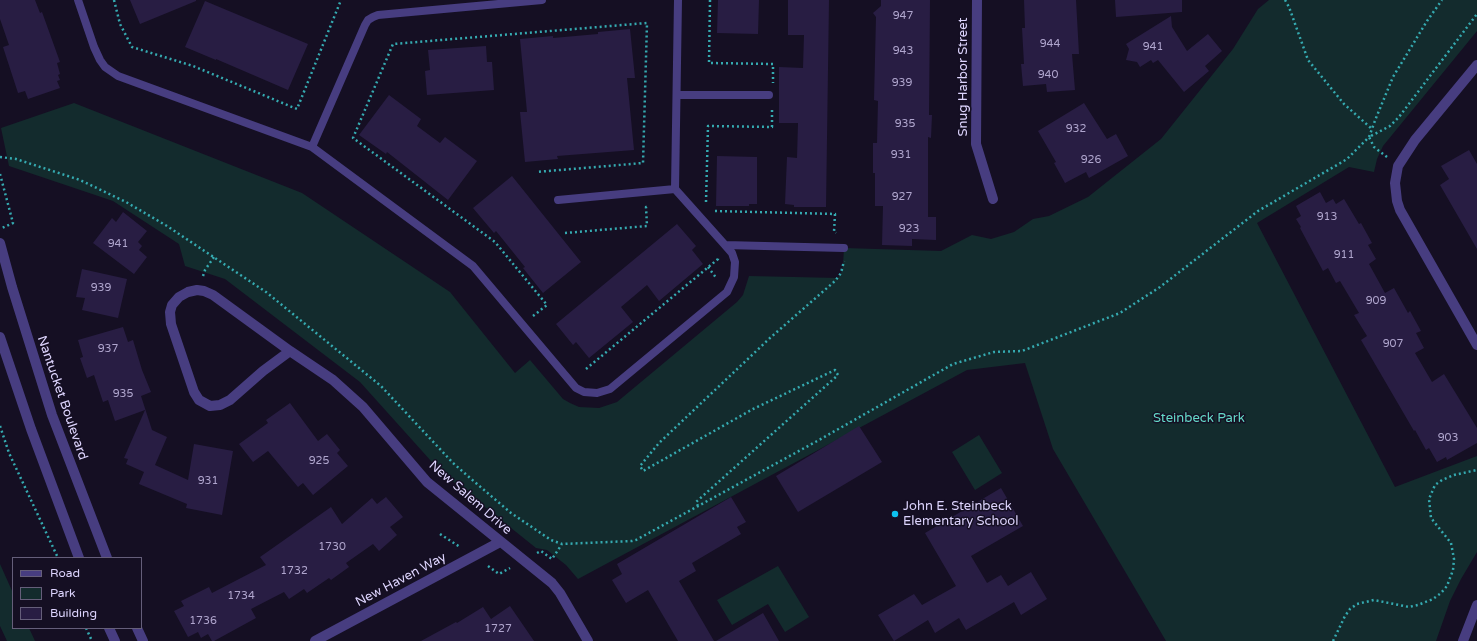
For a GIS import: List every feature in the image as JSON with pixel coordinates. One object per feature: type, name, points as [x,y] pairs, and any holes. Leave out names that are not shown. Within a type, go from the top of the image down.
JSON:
[{"type":"street","name":"Snug Harbor Street","points":[[977,0],[976,144],[993,199]]},
{"type":"street","points":[[1477,65],[1415,140],[1398,166],[1395,192],[1400,210],[1477,345]]},
{"type":"street","name":"Nantucket Boulevard","points":[[0,243],[12,287],[52,415],[107,557]]},
{"type":"street","name":"New Salem Drive","points":[[290,351],[263,371],[230,400],[220,405],[210,406],[199,400],[194,392],[171,324],[170,312],[172,305],[179,297],[188,292],[197,290],[213,295],[348,392],[363,407],[427,482],[552,583],[560,593],[588,641]]},
{"type":"street","points":[[0,337],[31,429],[79,557]]},
{"type":"street","name":"New Haven Way","points":[[315,641],[500,542]]},
{"type":"street","points":[[1463,641],[1477,605]]},
{"type":"street","points":[[109,629],[115,641]]},
{"type":"street","points":[[137,629],[143,641]]},
{"type":"lane","points":[[78,0],[94,47],[100,60],[111,72],[118,76],[312,147],[473,266],[576,388],[589,394],[603,392],[610,389],[726,292],[734,277],[735,262],[732,253],[675,189],[678,0]]},
{"type":"lane","points":[[312,147],[368,20],[378,15],[542,0]]},
{"type":"lane","points":[[677,95],[772,95]]},
{"type":"lane","points":[[558,200],[675,189]]},
{"type":"lane","points":[[725,245],[844,248]]},
{"type":"path","points":[[114,0],[120,24],[132,47],[193,66],[297,109],[341,0]]},
{"type":"path","points":[[698,506],[696,502],[838,375],[835,370],[753,409],[642,471],[640,466],[659,443],[770,338],[835,281],[841,273],[844,265],[844,233],[834,232],[835,214],[716,212],[706,202],[708,126],[772,127],[773,64],[709,63],[710,0]]},
{"type":"path","points":[[1285,0],[1289,7],[1308,60],[1344,104],[1372,129]]},
{"type":"path","points":[[1398,166],[1374,147],[1369,137],[1393,77],[1427,20],[1442,0]]},
{"type":"path","points":[[1369,137],[1390,126],[1399,117],[1477,14]]},
{"type":"path","points":[[522,325],[547,305],[494,242],[353,138],[393,44],[647,23],[643,163],[536,172]]},
{"type":"path","points":[[0,174],[13,223],[0,229]]},
{"type":"path","points":[[565,233],[647,226],[646,207],[652,206]]},
{"type":"path","points":[[713,253],[720,262]]},
{"type":"path","points":[[205,270],[214,257]]},
{"type":"path","points":[[586,369],[718,259]]},
{"type":"path","points":[[708,267],[720,281],[720,277]]},
{"type":"path","points":[[0,426],[9,453],[58,557]]},
{"type":"path","points":[[1333,641],[1345,616],[1357,604],[1374,600],[1409,607],[1425,604],[1441,593],[1447,586],[1454,570],[1454,559],[1451,543],[1431,518],[1428,499],[1435,485],[1442,480],[1454,475],[1477,470]]},
{"type":"path","points":[[541,551],[552,559],[562,544]]},
{"type":"path","points":[[86,629],[92,641]]},
{"type":"green space","name":"Steinbeck Park","points":[[1269,0],[1477,0],[1477,31],[1383,146],[1377,159],[1374,172],[1349,167],[1257,223],[1395,487],[1477,456],[1477,552],[1450,601],[1436,641],[1166,641],[1053,449],[1025,363],[967,370],[578,579],[566,565],[547,550],[536,548],[440,471],[360,382],[225,279],[185,266],[179,244],[113,201],[9,166],[1,128],[74,103],[302,193],[450,292],[515,373],[530,360],[563,399],[579,407],[599,408],[617,402],[737,302],[743,295],[749,276],[838,278],[843,265],[844,248],[941,251],[972,235],[991,239],[1014,232],[1033,219],[1049,216],[1088,197],[1161,139],[1233,49],[1258,9]]},
{"type":"green space","points":[[979,435],[1002,473],[975,490],[952,452]]},
{"type":"green space","points":[[0,564],[12,591],[12,629],[29,629],[35,641],[7,641],[0,626]]},
{"type":"green space","points":[[778,566],[809,617],[785,632],[768,604],[732,625],[717,600]]},
{"type":"building","points":[[0,0],[35,0],[40,13],[42,12],[60,62],[57,63],[60,80],[57,81],[60,88],[28,99],[25,91],[18,93],[3,47],[9,45],[0,19]]},
{"type":"building","points":[[130,0],[196,0],[196,1],[140,24]]},
{"type":"building","points":[[718,0],[759,0],[758,34],[717,33]]},
{"type":"building","points":[[788,0],[829,0],[826,207],[794,207],[794,205],[785,204],[787,157],[797,158],[798,123],[779,123],[779,67],[803,68],[804,35],[788,35]]},
{"type":"building","points":[[881,0],[930,0],[929,115],[932,115],[931,138],[928,137],[928,217],[936,217],[936,240],[912,239],[912,246],[882,245],[883,206],[875,206],[873,143],[877,143],[878,101],[874,100],[876,17],[873,13],[881,6]]},
{"type":"building","points":[[1024,0],[1076,0],[1079,54],[1072,54],[1075,90],[1047,92],[1046,84],[1023,86],[1021,64],[1024,64],[1022,28],[1025,28]]},
{"type":"building","points":[[1115,0],[1182,0],[1182,12],[1116,17]]},
{"type":"building","points":[[205,1],[308,44],[288,90],[185,47]]},
{"type":"building","points":[[1171,16],[1172,27],[1187,51],[1208,34],[1222,51],[1205,66],[1209,71],[1184,92],[1158,60],[1153,63],[1151,60],[1140,67],[1137,62],[1126,60],[1129,49],[1126,44]]},
{"type":"building","points":[[630,29],[635,78],[627,78],[634,150],[557,156],[558,159],[525,162],[520,112],[527,112],[520,39],[598,34],[598,32]]},
{"type":"building","points":[[486,46],[487,62],[492,62],[494,90],[427,95],[425,71],[430,70],[428,50]]},
{"type":"building","points":[[389,95],[421,119],[417,126],[440,143],[445,137],[477,161],[448,200],[387,152],[386,154],[359,135]]},
{"type":"building","points":[[1084,103],[1107,139],[1116,134],[1128,156],[1089,178],[1086,172],[1065,183],[1054,163],[1056,162],[1038,131]]},
{"type":"building","points":[[1469,150],[1477,164],[1477,249],[1440,185],[1449,179],[1441,166]]},
{"type":"building","points":[[717,156],[757,157],[757,204],[749,204],[749,206],[716,206]]},
{"type":"building","points":[[512,176],[581,262],[543,293],[523,268],[525,267],[496,231],[494,233],[473,208]]},
{"type":"building","points":[[1320,192],[1326,203],[1333,199],[1336,204],[1344,199],[1359,224],[1361,223],[1372,243],[1368,245],[1376,259],[1369,264],[1385,293],[1394,288],[1408,313],[1410,311],[1421,331],[1416,333],[1424,348],[1415,353],[1432,382],[1444,374],[1477,428],[1477,443],[1447,460],[1446,457],[1437,462],[1429,448],[1426,450],[1361,340],[1367,336],[1354,315],[1359,313],[1340,281],[1336,283],[1328,268],[1323,271],[1300,228],[1301,227],[1296,219],[1301,216],[1296,206]]},
{"type":"building","points":[[123,212],[147,231],[138,242],[142,246],[139,250],[147,257],[134,274],[93,243],[112,218],[116,222]]},
{"type":"building","points":[[677,224],[696,246],[692,250],[703,264],[659,301],[647,285],[621,307],[633,322],[589,358],[576,342],[573,345],[556,324]]},
{"type":"building","points":[[82,269],[127,279],[118,318],[82,310],[85,298],[76,297]]},
{"type":"building","points":[[123,327],[128,342],[133,340],[142,370],[151,392],[141,396],[152,430],[167,437],[155,465],[188,480],[194,444],[233,451],[222,515],[186,508],[187,504],[139,484],[144,472],[126,464],[128,459],[124,458],[145,410],[115,421],[108,400],[103,402],[94,375],[87,378],[80,358],[83,357],[78,340]]},
{"type":"building","points":[[290,403],[318,441],[327,434],[340,450],[337,453],[348,466],[313,495],[303,483],[298,487],[268,451],[253,462],[239,444],[268,423],[266,420]]},
{"type":"building","points":[[859,426],[882,462],[798,512],[776,476]]},
{"type":"building","points":[[1001,488],[1023,526],[971,556],[987,583],[1001,575],[1008,586],[1031,572],[1047,599],[1021,615],[1014,602],[966,630],[959,618],[935,633],[928,620],[894,641],[878,615],[914,594],[922,605],[956,586],[925,533]]},
{"type":"building","points":[[386,497],[403,517],[390,527],[397,535],[379,551],[373,544],[346,563],[349,567],[331,580],[329,578],[307,593],[304,589],[289,599],[284,592],[251,609],[256,618],[214,641],[212,641],[208,634],[201,638],[198,632],[188,637],[174,611],[184,606],[181,601],[209,587],[212,593],[266,565],[260,557],[331,507],[342,524],[372,498],[377,504]]},
{"type":"building","points":[[731,497],[746,522],[737,527],[741,534],[692,563],[696,571],[679,581],[714,641],[678,641],[648,590],[626,603],[612,580],[622,574],[617,564]]},
{"type":"building","points":[[510,606],[534,641],[421,641],[456,622],[457,623],[483,607],[491,619]]},
{"type":"building","points":[[763,613],[779,641],[716,641]]},
{"type":"place","name":"John E. Steinbeck Elementary School","points":[[895,514]]}]
